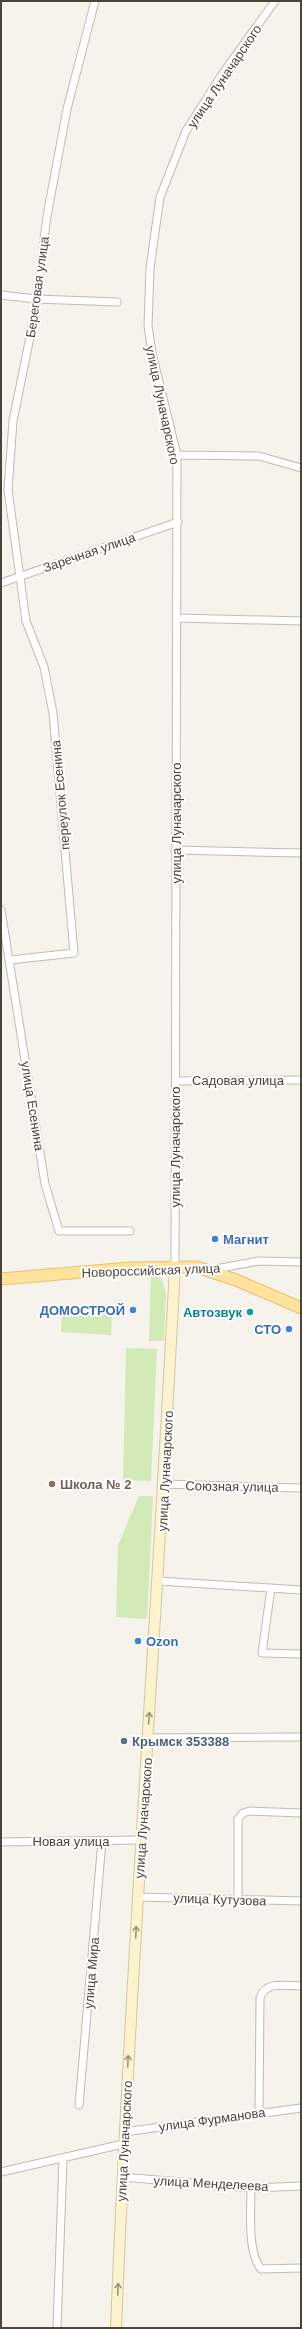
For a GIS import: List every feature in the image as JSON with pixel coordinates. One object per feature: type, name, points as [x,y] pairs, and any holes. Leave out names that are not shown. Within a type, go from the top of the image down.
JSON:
[{"type":"main road","name":"Новороссийская улица","points":[[1,1279],[175,1266],[197,1267],[210,1270]]},
{"type":"main road","name":"улица Луначарского","points":[[116,2328],[123,2144],[141,1840],[159,1581],[175,1266]]},
{"type":"main road","points":[[210,1270],[301,1308]]},
{"type":"street","name":"Береговая улица","points":[[20,576],[8,490],[13,421],[36,299],[47,216],[66,109],[95,1]]},
{"type":"street","name":"улица Луначарского","points":[[175,1266],[177,455],[152,353],[148,326],[150,268],[160,197],[186,131],[223,74],[275,1]]},
{"type":"street","points":[[1,295],[36,299],[117,302]]},
{"type":"street","points":[[177,455],[259,456],[301,468]]},
{"type":"street","name":"Заречная улица","points":[[1,583],[178,522]]},
{"type":"street","name":"переулок Есенина","points":[[10,960],[74,954],[53,713],[44,667],[26,621],[20,576]]},
{"type":"street","points":[[177,618],[301,621]]},
{"type":"street","points":[[175,850],[301,853]]},
{"type":"street","name":"улица Есенина","points":[[1,910],[45,1184],[59,1231],[130,1231]]},
{"type":"street","name":"Садовая улица","points":[[176,1081],[301,1080]]},
{"type":"street","name":"Новороссийская улица","points":[[210,1270],[259,1261],[301,1262]]},
{"type":"street","name":"Союзная улица","points":[[164,1484],[301,1488]]},
{"type":"street","points":[[159,1581],[301,1590]]},
{"type":"street","points":[[271,1588],[262,1653],[301,1654]]},
{"type":"street","points":[[148,1738],[301,1737]]},
{"type":"street","points":[[238,1900],[238,1819],[243,1813],[250,1811],[301,1813]]},
{"type":"street","name":"Новая улица","points":[[1,1842],[141,1840]]},
{"type":"street","name":"улица Мира","points":[[79,2105],[102,1841]]},
{"type":"street","name":"улица Кутузова","points":[[138,1896],[301,1901]]},
{"type":"street","points":[[259,2112],[260,1998],[262,1990],[269,1986],[301,1986]]},
{"type":"street","name":"улица Фурманова","points":[[124,2132],[259,2112],[301,2108]]},
{"type":"street","points":[[1,2172],[123,2144]]},
{"type":"street","points":[[57,2328],[63,2159]]},
{"type":"street","name":"улица Менделеева","points":[[122,2177],[250,2188],[301,2186]]},
{"type":"street","points":[[250,2188],[252,2246],[256,2263],[260,2269],[301,2268]]},
{"type":"green space","points":[[151,1273],[161,1278],[166,1292],[164,1341],[149,1341]]},
{"type":"green space","points":[[62,1311],[112,1313],[111,1335],[61,1332]]},
{"type":"green space","points":[[126,1348],[157,1349],[151,1481],[123,1480]]},
{"type":"green space","points":[[139,1496],[153,1496],[147,1619],[116,1617],[118,1545]]},
{"type":"place","name":"Магнит","points":[[215,1239]]},
{"type":"place","name":"ДОМОСТРОЙ","points":[[133,1310]]},
{"type":"place","name":"Автозвук","points":[[250,1312]]},
{"type":"place","name":"СТО","points":[[289,1329]]},
{"type":"place","name":"Школа № 2","points":[[52,1484]]},
{"type":"place","name":"Ozon","points":[[138,1641]]},
{"type":"place","name":"Крымск 353388","points":[[124,1741]]}]
